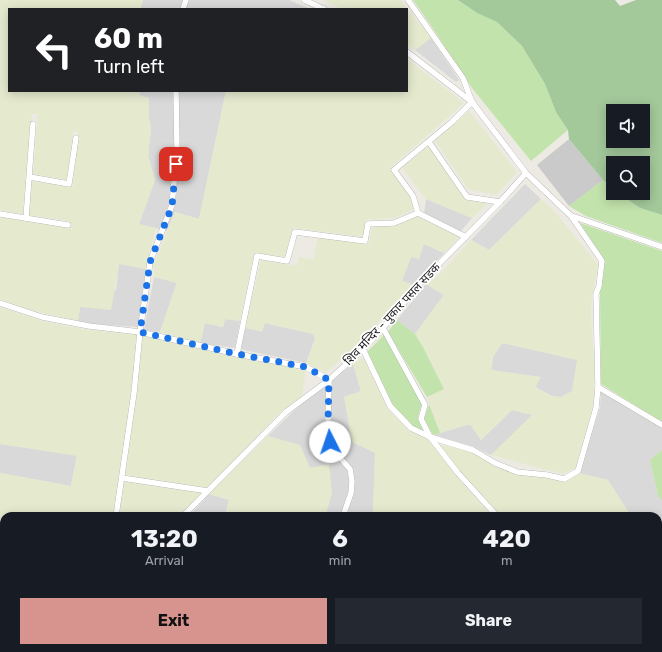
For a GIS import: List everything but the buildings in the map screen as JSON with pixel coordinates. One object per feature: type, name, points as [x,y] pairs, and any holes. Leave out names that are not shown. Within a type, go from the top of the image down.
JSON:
[{"type":"street","points":[[304,0],[322,8]]},
{"type":"street","points":[[363,348],[390,406],[410,428],[430,437],[473,450],[495,463],[517,472],[564,479],[578,471],[596,408],[598,387],[596,294],[599,286],[602,261],[572,216],[526,173],[472,102],[462,78],[408,0]]},
{"type":"street","points":[[408,53],[472,102]]},
{"type":"street","points":[[117,512],[134,393],[140,332],[150,262],[172,206],[177,150],[176,92]]},
{"type":"street","points":[[466,237],[418,213],[413,196],[394,170],[452,122],[472,102]]},
{"type":"street","points":[[26,218],[33,124]]},
{"type":"street","points":[[30,177],[69,184],[76,138]]},
{"type":"street","points":[[429,142],[467,197],[500,202]]},
{"type":"street","name":"शिव मन्दिर - पुकार पसल सडक","points":[[187,512],[286,412],[329,380],[383,328],[420,283],[500,202],[526,173]]},
{"type":"street","points":[[237,354],[257,256],[287,261],[295,232],[365,241],[368,224],[394,223],[418,213]]},
{"type":"street","points":[[0,214],[68,224]]},
{"type":"street","points":[[572,216],[662,247]]},
{"type":"street","points":[[0,303],[42,316],[90,326],[140,332],[237,354],[306,367],[329,380],[328,421],[330,442],[333,450],[350,469],[352,481],[351,493],[344,512]]},
{"type":"street","points":[[383,328],[426,405],[422,418],[430,437],[458,473],[493,512]]},
{"type":"street","points":[[598,387],[662,425]]},
{"type":"street","points":[[122,478],[208,491]]},
{"type":"shaded area","points":[[143,0],[289,0],[308,8],[140,8]]},
{"type":"shaded area","points":[[431,38],[459,80],[456,82],[415,50]]},
{"type":"shaded area","points":[[140,92],[226,92],[199,219],[175,212],[167,231],[139,224],[155,180],[148,156],[151,129],[149,118],[149,98],[139,95]]},
{"type":"shaded area","points":[[569,139],[603,180],[569,206],[537,165]]},
{"type":"shaded area","points":[[525,184],[541,199],[489,250],[471,240]]},
{"type":"shaded area","points":[[426,199],[472,218],[460,232],[424,214]]},
{"type":"shaded area","points":[[424,244],[444,253],[414,285],[401,281],[411,257]]},
{"type":"shaded area","points":[[119,263],[146,269],[138,327],[94,324],[78,321],[80,307],[116,290]]},
{"type":"shaded area","points":[[154,277],[177,282],[160,332],[144,330]]},
{"type":"shaded area","points":[[426,284],[444,295],[415,334],[397,320]]},
{"type":"shaded area","points":[[225,319],[240,321],[235,348],[200,343],[205,323],[223,327]]},
{"type":"shaded area","points":[[265,323],[313,334],[315,339],[306,363],[240,349],[245,328]]},
{"type":"shaded area","points":[[502,343],[578,360],[572,392],[561,397],[552,396],[535,387],[540,377],[491,370],[493,357]]},
{"type":"shaded area","points":[[353,364],[361,391],[344,397],[375,453],[373,512],[326,512],[332,493],[309,468],[268,436],[303,402]]},
{"type":"shaded area","points":[[601,391],[662,428],[662,450],[650,460],[658,496],[662,501],[662,512],[628,512],[608,480],[579,473],[600,408]]},
{"type":"shaded area","points":[[512,410],[533,415],[491,455],[474,447],[433,435],[470,424],[481,440]]},
{"type":"shaded area","points":[[0,444],[77,455],[71,486],[0,473]]},
{"type":"shaded area","points":[[209,494],[229,500],[226,512],[193,512]]},
{"type":"green space","points":[[0,0],[143,0],[140,8],[8,8],[8,92],[140,92],[139,95],[149,98],[149,118],[151,129],[148,156],[155,180],[139,224],[156,228],[146,269],[119,264],[111,310],[80,307],[78,321],[29,310],[0,299],[0,217],[71,227],[69,221],[29,215],[32,181],[73,187],[78,132],[73,131],[68,180],[33,174],[38,114],[32,114],[23,214],[0,210]]},
{"type":"green space","points":[[323,0],[401,0],[407,8],[341,8]]},
{"type":"green space","points":[[413,0],[458,0],[477,13],[497,22],[522,46],[545,84],[556,112],[568,130],[531,161],[472,88]]},
{"type":"green space","points":[[458,0],[615,0],[620,6],[636,0],[662,0],[662,215],[640,208],[628,200],[650,200],[650,156],[606,156],[606,183],[569,139],[568,130],[556,112],[545,84],[522,46],[497,22],[477,13]]},
{"type":"green space","points":[[408,9],[431,38],[415,50],[408,45]]},
{"type":"green space","points":[[408,60],[464,103],[391,167],[412,196],[415,209],[394,218],[366,220],[363,237],[293,228],[285,257],[254,253],[240,321],[225,319],[223,327],[205,323],[200,343],[160,332],[177,283],[154,277],[154,264],[175,212],[199,219],[226,92],[408,92]]},
{"type":"green space","points":[[469,111],[517,172],[496,195],[468,189],[435,141]]},
{"type":"green space","points":[[429,146],[466,197],[489,202],[472,218],[426,199],[402,168]]},
{"type":"green space","points":[[603,180],[606,183],[606,200],[628,200],[640,208],[662,215],[662,243],[586,216],[569,206]]},
{"type":"green space","points":[[541,199],[555,212],[598,265],[592,297],[591,314],[595,381],[593,409],[576,468],[563,474],[491,455],[532,415],[512,410],[481,440],[470,424],[440,433],[427,397],[444,388],[415,334],[444,295],[426,284],[440,274],[471,240],[489,250]],"holes":[[[502,343],[577,360],[572,391],[561,397],[552,396],[535,388],[541,377],[491,370],[493,357]]]},
{"type":"green space","points":[[418,216],[460,236],[444,253],[424,244],[419,259],[411,257],[402,281],[414,285],[349,353],[326,372],[306,363],[315,340],[313,334],[265,323],[262,332],[245,328],[261,260],[297,266],[299,257],[313,260],[318,237],[369,244],[372,226],[396,225]]},
{"type":"green space","points":[[580,223],[662,251],[662,422],[601,384],[600,293],[605,261]]},
{"type":"green space","points":[[0,307],[42,321],[88,330],[137,334],[131,394],[115,512],[0,512],[0,473],[71,486],[77,456],[0,444]]},
{"type":"green space","points":[[397,320],[415,334],[444,389],[427,397],[388,332]]},
{"type":"green space","points":[[143,334],[306,370],[302,397],[283,410],[185,512],[119,512]]},
{"type":"green space","points":[[384,335],[422,403],[418,417],[424,431],[412,426],[393,405],[367,352]]},
{"type":"green space","points":[[364,358],[388,409],[409,431],[428,439],[461,482],[489,512],[373,512],[375,453],[352,442],[344,397],[361,391],[353,364]]},
{"type":"green space","points":[[429,404],[440,433],[433,435],[424,419]]},
{"type":"green space","points":[[268,436],[300,445],[310,468],[329,464],[332,493],[326,512],[226,512],[229,500],[209,494]]},
{"type":"green space","points":[[438,444],[472,452],[494,465],[564,481],[579,473],[608,480],[628,512],[495,512],[459,472]]},
{"type":"green space","points":[[662,450],[662,501],[658,496],[650,460]]},
{"type":"route","points":[[176,164],[172,206],[150,262],[140,332],[237,354],[306,367],[329,380],[328,421],[330,442]]}]
